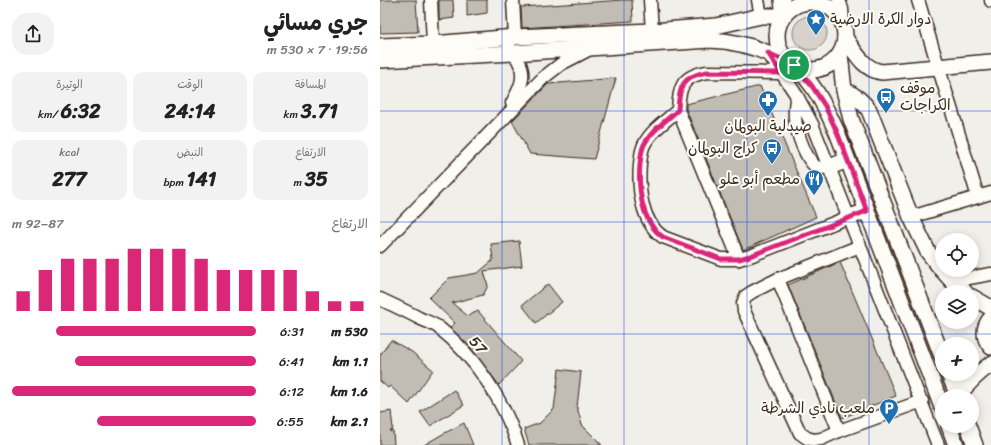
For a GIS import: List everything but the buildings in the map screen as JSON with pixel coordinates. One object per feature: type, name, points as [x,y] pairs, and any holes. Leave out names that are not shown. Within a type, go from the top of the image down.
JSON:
[{"type":"main road","points":[[782,0],[784,16]]},
{"type":"main road","points":[[788,69],[785,58],[779,48],[777,37],[779,26],[784,16],[790,9],[806,2],[815,1],[824,4],[839,16],[844,31],[862,62],[874,71],[882,72],[991,62]]},
{"type":"main road","points":[[380,46],[433,44],[515,37],[652,31],[716,26],[761,16],[784,16]]},
{"type":"main road","points":[[788,69],[814,70],[824,68],[834,62],[844,46],[844,31]]},
{"type":"main road","points":[[380,60],[710,40],[734,42],[768,53],[812,86],[825,106],[935,389]]},
{"type":"main road","points":[[840,54],[844,90],[852,119],[935,338]]},
{"type":"main road","points":[[844,90],[858,98],[869,110],[911,217],[928,252],[935,261]]},
{"type":"main road","points":[[830,167],[847,160]]},
{"type":"main road","points":[[849,217],[867,211]]},
{"type":"main road","points":[[948,277],[957,285]]},
{"type":"main road","points":[[979,301],[991,308]]},
{"type":"main road","points":[[991,318],[985,328],[984,334],[991,347]]},
{"type":"main road","points":[[963,389],[981,371],[991,364]]},
{"type":"main road","points":[[952,433],[956,445]]},
{"type":"main road","points":[[971,433],[975,445]]},
{"type":"street","points":[[430,0],[433,44]]},
{"type":"street","points":[[506,116],[520,89],[523,77],[520,62],[508,48],[510,40],[515,37],[513,0]]},
{"type":"street","points":[[650,0],[652,31]]},
{"type":"street","points":[[758,0],[761,16]]},
{"type":"street","points":[[839,0],[842,9],[844,31]]},
{"type":"street","points":[[918,0],[978,197]]},
{"type":"street","points":[[380,246],[535,85],[570,59],[592,48]]},
{"type":"street","points":[[739,259],[678,110],[678,96],[681,86],[689,78],[698,74],[707,72],[788,69],[797,96],[812,124],[830,167],[938,445]]},
{"type":"street","points":[[797,96],[795,108],[796,130],[807,156],[816,166],[822,168],[830,167]]},
{"type":"street","points":[[678,110],[650,136],[644,144],[642,152],[639,189],[651,226],[656,233],[706,255],[721,259],[739,259],[849,217]]},
{"type":"street","points":[[911,217],[991,193]]},
{"type":"street","points":[[860,246],[778,279],[752,292],[746,296],[743,303],[744,311],[800,433],[806,438],[814,440],[821,439],[922,401]]},
{"type":"street","points":[[952,281],[991,274]]},
{"type":"street","points":[[778,279],[839,431]]},
{"type":"street","name":"57","points":[[380,299],[437,326],[462,350],[494,392],[510,423],[518,445]]},
{"type":"shaded area","points":[[807,16],[813,16],[817,17],[824,23],[827,33],[826,40],[820,47],[813,50],[807,50],[803,49],[796,43],[793,36],[793,30],[794,26],[800,19]]},
{"type":"place","name":"دوار الكرة الارضية","points":[[816,36]]},
{"type":"place","name":"موقف الكراجات","points":[[886,114]]},
{"type":"place","name":"صيدلية البولمان","points":[[768,117]]},
{"type":"place","name":"كراج البولمان","points":[[772,165]]},
{"type":"place","name":"مطعم أبو علو","points":[[814,196]]},
{"type":"place","name":"ملعب نادي الشرطة","points":[[889,425]]},
{"type":"route","points":[[768,53],[794,65],[812,86],[825,106],[837,132],[867,211],[739,259],[721,259],[706,255],[656,233],[651,226],[639,189],[642,152],[644,144],[650,136],[678,110],[678,96],[681,86],[689,78],[707,72],[781,73],[768,53]]}]
